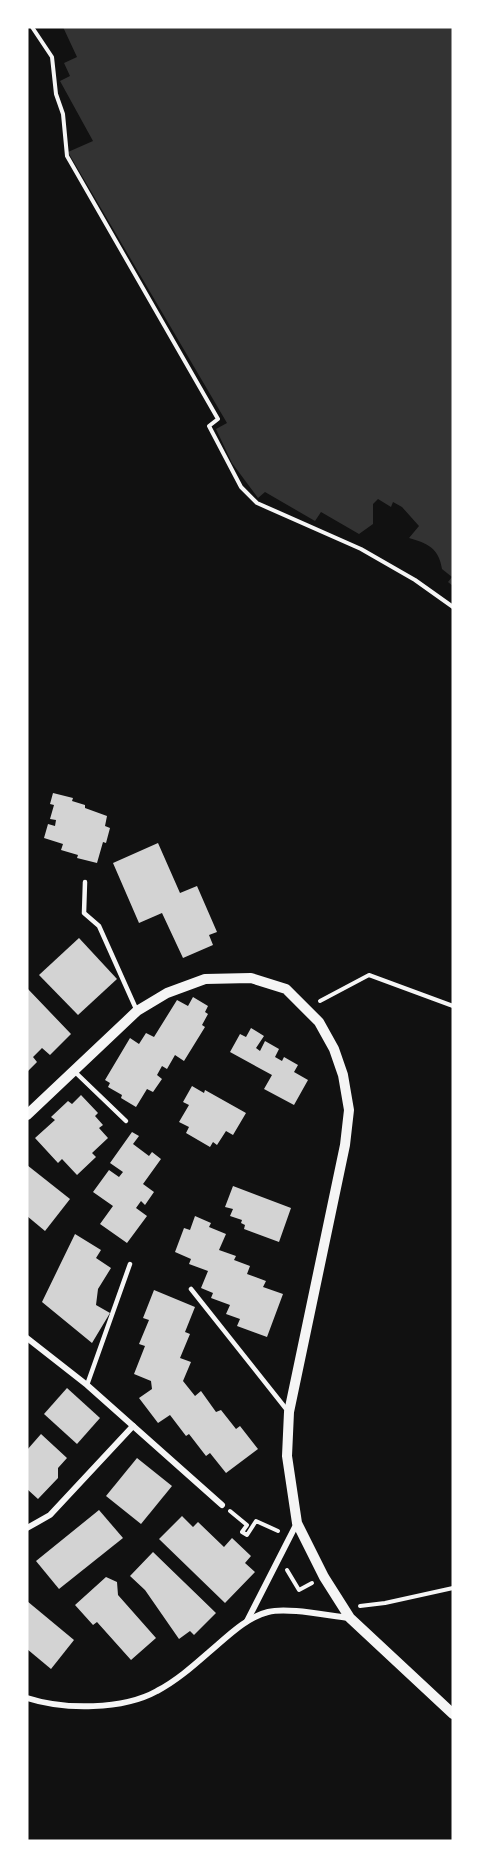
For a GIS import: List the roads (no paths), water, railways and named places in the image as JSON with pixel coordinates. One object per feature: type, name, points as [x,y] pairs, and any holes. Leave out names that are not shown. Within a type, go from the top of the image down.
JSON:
[{"type":"street","points":[[27,1115],[137,1011],[167,993],[206,979],[251,978],[286,989],[319,1022],[334,1049],[344,1075],[348,1110],[345,1145],[289,1412],[287,1456],[297,1522],[324,1577],[347,1613],[453,1714]]},
{"type":"street","points":[[27,1338],[87,1385],[222,1505]]},
{"type":"street","points":[[27,1528],[50,1515],[133,1426]]},
{"type":"street","points":[[247,1622],[297,1522]]},
{"type":"street","points":[[27,1698],[77,1707],[116,1704],[155,1692],[185,1674],[247,1622],[268,1612],[347,1613]]},
{"type":"lane","points":[[85,882],[84,913],[99,926],[137,1011]]},
{"type":"lane","points":[[74,1071],[126,1121]]},
{"type":"lane","points":[[87,1385],[130,1264]]},
{"type":"lane","points":[[191,1289],[289,1412]]}]
